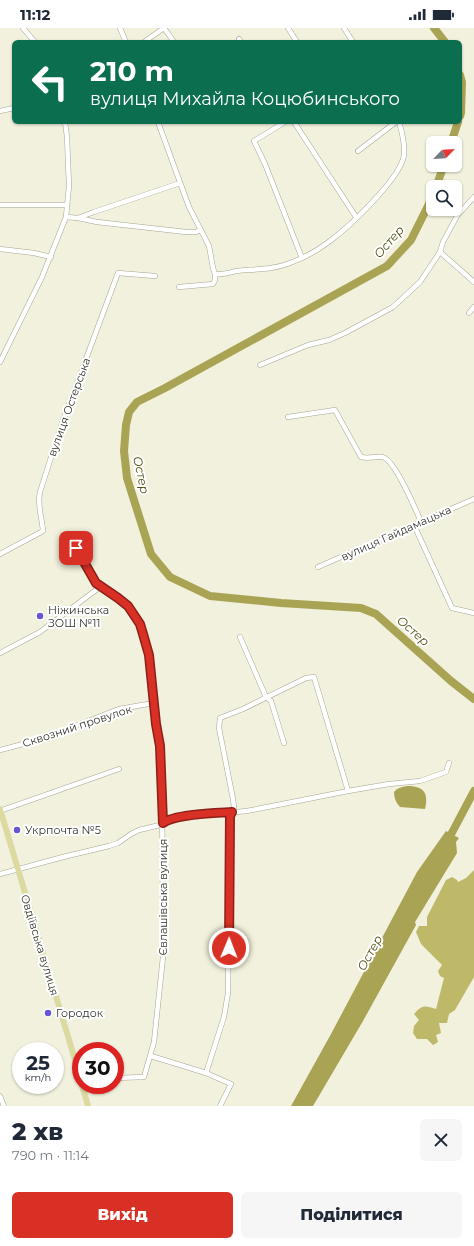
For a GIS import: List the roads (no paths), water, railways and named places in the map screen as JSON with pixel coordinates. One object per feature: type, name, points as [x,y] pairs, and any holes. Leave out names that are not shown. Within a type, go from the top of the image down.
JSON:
[{"type":"main road","name":"Овдіївська вулиця","points":[[0,810],[72,1050]]},
{"type":"main road","points":[[85,1094],[88,1106]]},
{"type":"street","points":[[24,28],[33,40]]},
{"type":"street","points":[[120,28],[125,40]]},
{"type":"street","points":[[147,40],[164,28],[173,40]]},
{"type":"street","points":[[288,28],[296,40]]},
{"type":"street","points":[[344,28],[352,40]]},
{"type":"street","points":[[0,111],[12,108]]},
{"type":"street","points":[[0,362],[51,257],[66,217],[69,186],[65,124]]},
{"type":"street","points":[[159,124],[189,207],[209,246],[215,274],[213,284],[179,286]]},
{"type":"street","points":[[282,124],[254,141],[265,164],[302,258]]},
{"type":"street","points":[[295,124],[356,217]]},
{"type":"street","points":[[358,151],[393,124]]},
{"type":"street","points":[[215,274],[224,275],[235,272],[276,267],[302,258],[330,241],[385,190],[396,176],[404,156],[403,138],[400,124]]},
{"type":"street","points":[[78,218],[180,183]]},
{"type":"street","points":[[260,365],[308,345],[329,340],[393,307],[420,282],[440,252],[443,242],[457,216],[474,197]]},
{"type":"street","points":[[0,205],[67,205]]},
{"type":"street","points":[[66,217],[178,231],[196,232],[200,230]]},
{"type":"street","points":[[0,249],[34,253],[51,257]]},
{"type":"street","points":[[440,252],[473,280]]},
{"type":"street","name":"вулиця Остерська","points":[[0,554],[43,531],[38,508],[40,492],[61,426],[118,273],[155,276]]},
{"type":"street","points":[[469,313],[474,307]]},
{"type":"street","points":[[288,417],[335,410],[361,457],[368,459],[383,457],[388,459],[397,471],[421,522]]},
{"type":"street","name":"вулиця Гайдамацька","points":[[318,567],[474,499]]},
{"type":"street","points":[[414,525],[452,608],[474,613]]},
{"type":"street","name":"Євлашівська вулиця","points":[[76,548],[96,583],[128,606],[140,624],[149,655],[160,746],[163,823],[163,957],[157,1021],[151,1056],[144,1077],[124,1078]]},
{"type":"street","points":[[0,653],[40,632],[100,587]]},
{"type":"street","points":[[240,637],[266,697],[271,701],[284,743]]},
{"type":"street","points":[[206,1073],[224,1017],[228,993],[230,816],[234,807],[219,728],[220,718],[243,709],[306,678],[314,678],[348,791]]},
{"type":"street","name":"Сквозний провулок","points":[[0,750],[42,739],[119,709],[154,703]]},
{"type":"street","points":[[0,874],[17,868],[109,846],[118,843],[135,832],[168,820],[182,817],[247,810],[389,784],[420,781],[446,772],[449,763]]},
{"type":"street","points":[[0,810],[119,769]]},
{"type":"street","points":[[151,1056],[206,1073],[231,1084],[220,1106]]},
{"type":"street","points":[[0,1096],[4,1106]]},
{"type":"waterway","name":"Остер","points":[[434,28],[443,40]]},
{"type":"waterway","name":"Остер","points":[[453,136],[457,124]]},
{"type":"waterway","name":"Остер","points":[[439,180],[441,172]]},
{"type":"waterway","name":"Остер","points":[[426,210],[411,240],[387,266],[137,402],[129,412],[126,425],[124,451],[127,478],[151,554],[170,577],[210,596],[281,603],[361,608],[376,614],[451,681],[474,699]]},
{"type":"waterway","name":"Остер","points":[[447,842],[474,791]]},
{"type":"place","name":"Ніжинська ЗОШ №11","points":[[40,616]]},
{"type":"place","name":"Укрпочта №5","points":[[17,830]]},
{"type":"place","name":"Городок","points":[[48,1013]]}]
